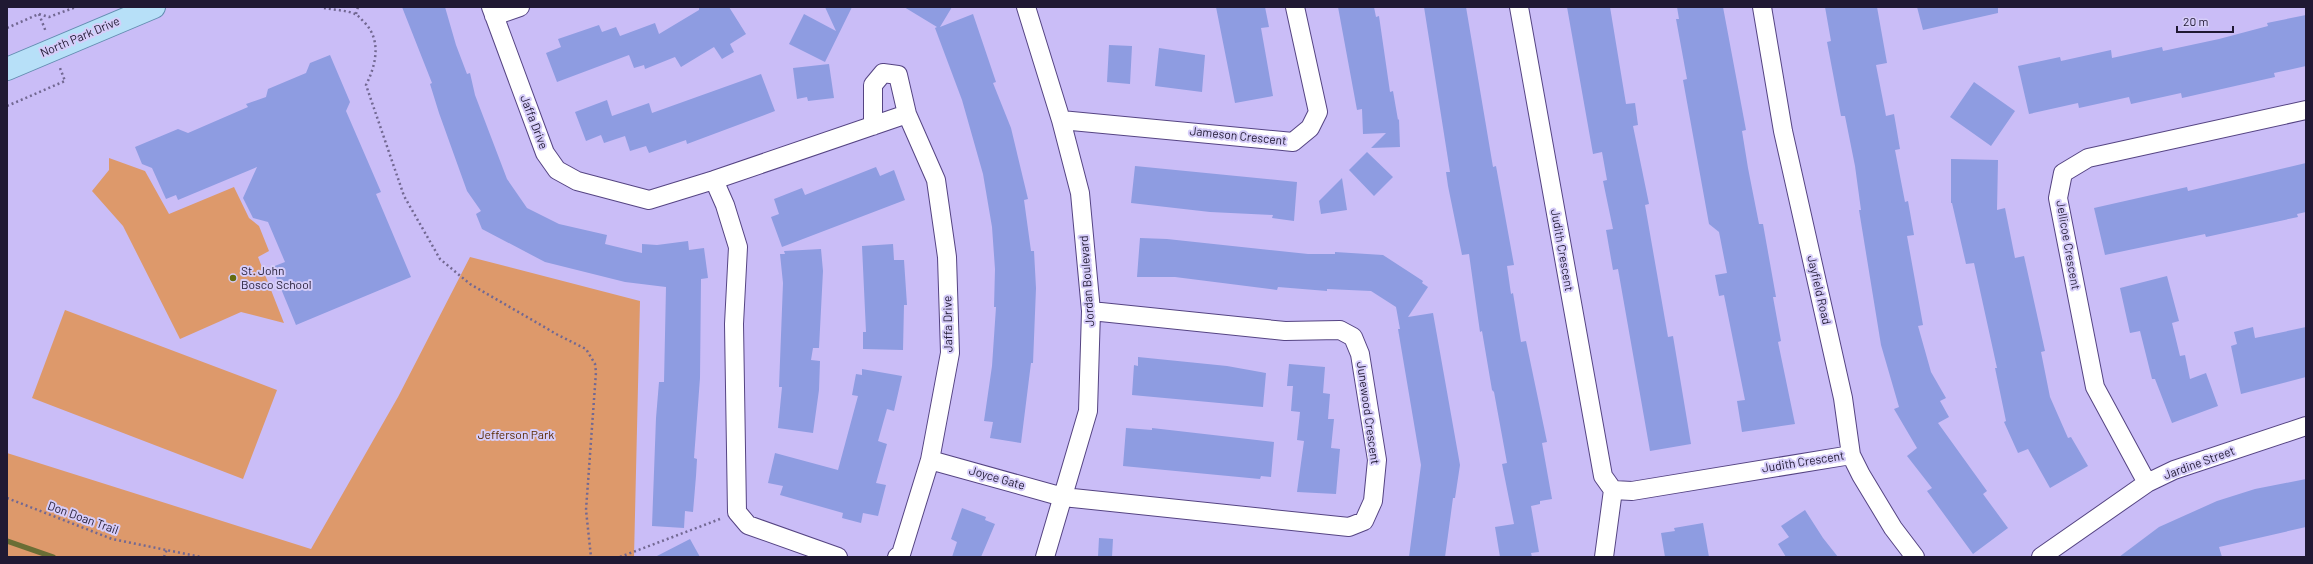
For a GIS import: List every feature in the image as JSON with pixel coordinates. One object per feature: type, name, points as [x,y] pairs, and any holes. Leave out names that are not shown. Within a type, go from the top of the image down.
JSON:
[{"type":"main road","name":"North Park Drive","points":[[7,68],[154,7]]},
{"type":"street","points":[[493,12],[520,7]]},
{"type":"street","name":"Jordan Boulevard","points":[[1026,7],[1061,120],[1080,193],[1091,311],[1088,411],[1045,557]]},
{"type":"street","name":"Jameson Crescent","points":[[1061,120],[1294,142],[1310,128],[1318,112],[1295,7]]},
{"type":"street","name":"Judith Crescent","points":[[1519,7],[1603,476],[1613,490],[1632,491],[1851,455]]},
{"type":"street","name":"Jayfield Road","points":[[1762,7],[1784,131],[1843,398],[1851,455],[1861,475],[1893,528],[1915,557]]},
{"type":"street","name":"Jaffa Drive","points":[[493,12],[545,153],[557,170],[577,182],[649,200],[714,180],[907,114]]},
{"type":"street","name":"Jaffa Drive","points":[[873,126],[873,85],[883,73],[898,75],[907,114],[936,180],[947,257],[950,353],[930,460],[901,554],[897,557]]},
{"type":"street","name":"Jellicoe Crescent","points":[[2147,483],[2095,388],[2058,198],[2063,174],[2088,158],[2306,110]]},
{"type":"street","points":[[714,180],[725,205],[738,247],[734,324],[737,512],[748,525],[838,557]]},
{"type":"street","name":"Junewood Crescent","points":[[1063,497],[1349,527],[1364,521],[1373,502],[1377,460],[1360,354],[1352,337],[1340,330],[1285,331],[1091,311]]},
{"type":"street","name":"Jardine Street","points":[[2041,557],[2147,483],[2174,470],[2306,426]]},
{"type":"street","name":"Joyce Gate","points":[[930,460],[1063,497]]},
{"type":"street","points":[[1604,557],[1613,490]]},
{"type":"path","points":[[7,28],[39,14],[49,16],[76,7]]},
{"type":"path","points":[[356,14],[358,7]]},
{"type":"path","points":[[324,8],[356,14],[367,25],[374,40],[376,56],[373,71],[366,85],[368,93],[404,196],[440,259],[470,284],[558,335],[582,346],[592,356],[595,364],[586,510],[591,557]]},
{"type":"path","name":"Don Doan Trail","points":[[7,498],[112,539],[201,557]]},
{"type":"path","points":[[620,557],[737,512]]},
{"type":"path","points":[[164,557],[167,549]]},
{"type":"green space","points":[[109,158],[145,171],[169,214],[234,187],[249,218],[259,226],[269,251],[258,257],[284,323],[241,312],[180,339],[123,226],[92,191],[109,170]]},
{"type":"green space","name":"Jefferson Park","points":[[470,257],[640,301],[634,557],[7,557],[7,453],[311,549],[398,397]]},
{"type":"green space","points":[[65,310],[277,390],[243,479],[32,398]]},
{"type":"building","points":[[402,7],[445,7],[456,45],[467,74],[470,73],[475,95],[507,179],[527,208],[559,224],[607,235],[605,244],[642,253],[642,244],[657,245],[688,241],[689,250],[704,248],[708,278],[701,279],[700,378],[694,458],[697,459],[696,476],[693,512],[685,511],[684,528],[652,526],[656,418],[659,382],[664,382],[666,287],[625,282],[545,262],[482,229],[476,214],[481,211],[467,191],[439,113],[430,84],[432,83]]},
{"type":"building","points":[[699,7],[729,7],[746,34],[730,44],[734,52],[722,59],[714,47],[681,67],[675,57],[645,69],[644,65],[634,68],[629,55],[557,82],[546,53],[561,47],[558,39],[599,25],[602,32],[616,27],[620,36],[655,23],[659,34],[699,10]]},
{"type":"building","points":[[825,7],[852,7],[825,62],[789,44],[804,14],[836,31]]},
{"type":"building","points":[[904,7],[952,7],[940,27],[973,14],[996,82],[993,83],[1011,128],[1028,199],[1024,200],[1031,251],[1034,251],[1036,288],[1033,363],[1031,363],[1021,443],[990,438],[993,422],[984,421],[992,366],[996,307],[994,307],[995,269],[992,227],[983,174],[962,100],[935,28],[937,27]]},
{"type":"building","points":[[1216,7],[1265,7],[1269,27],[1261,28],[1273,96],[1235,103]]},
{"type":"building","points":[[1338,7],[1374,7],[1376,17],[1379,16],[1390,92],[1393,91],[1398,120],[1399,119],[1400,147],[1371,148],[1386,133],[1363,134],[1362,109],[1357,110]]},
{"type":"building","points":[[1424,7],[1466,7],[1493,167],[1496,166],[1514,265],[1507,266],[1511,294],[1513,293],[1521,342],[1526,341],[1547,442],[1542,443],[1552,499],[1540,501],[1540,504],[1531,506],[1539,552],[1531,553],[1532,557],[1500,557],[1495,527],[1514,524],[1502,464],[1507,463],[1482,331],[1480,332],[1469,254],[1462,255],[1448,186],[1446,172],[1450,172]]},
{"type":"building","points":[[1567,7],[1610,7],[1626,104],[1635,103],[1638,125],[1633,126],[1649,204],[1645,205],[1668,337],[1673,336],[1691,444],[1650,451],[1618,269],[1613,270],[1606,230],[1613,229],[1603,181],[1607,180],[1602,152],[1593,154]]},
{"type":"building","points":[[1677,7],[1723,7],[1746,130],[1742,131],[1748,168],[1759,224],[1763,224],[1776,297],[1773,297],[1781,341],[1778,342],[1795,424],[1742,432],[1737,401],[1745,400],[1724,295],[1719,296],[1715,275],[1727,273],[1719,232],[1709,224],[1683,80],[1687,79],[1676,19],[1679,19]]},
{"type":"building","points":[[1825,7],[1877,7],[1887,63],[1876,65],[1886,116],[1894,114],[1900,149],[1895,150],[1905,202],[1908,201],[1914,235],[1907,236],[1923,325],[1918,326],[1931,372],[1946,398],[1940,401],[1949,417],[1938,423],[1987,491],[1983,494],[2008,528],[1973,554],[1927,491],[1932,488],[1907,456],[1917,448],[1894,409],[1899,407],[1881,345],[1859,210],[1861,210],[1855,166],[1845,116],[1841,116],[1827,42],[1831,41]]},
{"type":"building","points":[[1917,7],[1998,7],[1998,13],[1923,30]]},
{"type":"building","points":[[2306,15],[2306,66],[2274,73],[2275,77],[2182,98],[2181,93],[2131,104],[2129,97],[2079,108],[2078,103],[2029,114],[2018,66],[2060,57],[2061,61],[2111,50],[2112,58],[2162,47],[2163,51],[2219,39],[2268,26],[2267,23]]},
{"type":"building","points":[[1109,45],[1132,46],[1130,84],[1107,82]]},
{"type":"building","points":[[1159,48],[1205,55],[1202,92],[1155,86]]},
{"type":"building","points":[[330,55],[350,102],[346,111],[381,192],[376,194],[411,277],[296,325],[272,267],[285,262],[268,222],[253,218],[243,198],[257,167],[178,200],[176,195],[166,199],[152,168],[142,164],[135,147],[178,129],[188,133],[248,107],[246,104],[266,97],[268,89],[306,73],[310,63]]},
{"type":"building","points":[[829,64],[834,98],[808,101],[807,97],[797,99],[793,68]]},
{"type":"building","points":[[761,74],[775,111],[687,144],[686,140],[649,153],[646,146],[630,151],[625,136],[604,143],[601,135],[586,141],[575,112],[607,100],[612,116],[649,103],[652,113]]},
{"type":"building","points":[[1974,82],[2015,111],[1991,146],[1950,117]]},
{"type":"building","points":[[1367,152],[1393,177],[1374,196],[1349,170]]},
{"type":"building","points":[[1951,159],[1998,160],[1997,210],[2005,208],[2015,258],[2024,256],[2045,351],[2041,352],[2050,397],[2068,438],[2071,437],[2088,466],[2050,488],[2028,449],[2018,453],[2004,422],[2006,421],[1995,368],[1997,368],[1974,263],[1966,264],[1951,203]]},
{"type":"building","points":[[2306,163],[2306,212],[2297,214],[2298,217],[2206,237],[2205,234],[2105,255],[2094,208],[2187,187],[2188,191]]},
{"type":"building","points":[[1135,166],[1297,182],[1294,221],[1272,218],[1273,215],[1210,212],[1131,203]]},
{"type":"building","points":[[876,167],[880,176],[894,170],[905,200],[782,247],[771,217],[779,214],[774,199],[802,188],[805,195]]},
{"type":"building","points":[[1342,178],[1347,210],[1321,214],[1319,201]]},
{"type":"building","points":[[1140,238],[1167,239],[1308,254],[1335,254],[1335,252],[1383,255],[1423,281],[1422,283],[1428,287],[1408,317],[1433,313],[1460,465],[1455,498],[1453,498],[1445,557],[1409,557],[1421,465],[1398,329],[1400,329],[1396,307],[1371,291],[1327,289],[1327,291],[1278,287],[1277,290],[1175,277],[1137,277]]},
{"type":"building","points":[[893,244],[894,260],[904,260],[907,305],[904,305],[903,350],[863,349],[863,332],[866,332],[862,246]]},
{"type":"building","points":[[821,249],[823,271],[819,348],[813,348],[811,360],[820,361],[819,390],[813,433],[778,428],[782,387],[779,387],[783,283],[780,254],[785,254],[784,251]]},
{"type":"building","points":[[2167,276],[2179,321],[2172,323],[2180,356],[2185,355],[2190,379],[2206,373],[2218,406],[2172,423],[2155,379],[2152,379],[2140,331],[2130,333],[2120,288]]},
{"type":"building","points":[[2253,327],[2255,338],[2306,327],[2306,377],[2241,394],[2231,346],[2237,344],[2234,332]]},
{"type":"building","points":[[1138,357],[1227,366],[1266,373],[1263,407],[1132,395],[1134,365],[1138,366]]},
{"type":"building","points":[[1289,364],[1325,367],[1323,393],[1330,394],[1328,419],[1334,419],[1331,448],[1340,449],[1336,494],[1297,492],[1304,441],[1297,440],[1300,412],[1291,411],[1293,386],[1287,386]]},
{"type":"building","points":[[862,369],[902,376],[894,411],[887,409],[878,441],[887,444],[876,483],[886,485],[878,516],[863,513],[861,523],[842,518],[843,513],[780,495],[783,486],[768,483],[775,453],[838,470],[858,396],[852,395],[856,374],[862,375]]},
{"type":"building","points":[[1126,428],[1152,430],[1152,428],[1274,442],[1271,477],[1261,476],[1260,479],[1123,466]]},
{"type":"building","points":[[2306,479],[2306,527],[2219,547],[2222,557],[2119,557],[2159,527],[2217,501],[2255,489]]},
{"type":"building","points":[[962,508],[986,517],[985,520],[995,524],[981,557],[952,557],[957,542],[951,539]]},
{"type":"building","points":[[1805,510],[1823,538],[1838,557],[1786,557],[1778,544],[1789,537],[1781,526]]},
{"type":"building","points":[[1703,523],[1709,557],[1665,557],[1661,533],[1675,531],[1674,528]]},
{"type":"building","points":[[1099,538],[1113,539],[1112,557],[1098,557]]},
{"type":"building","points":[[690,539],[700,557],[655,557]]},
{"type":"waterway","points":[[7,541],[53,557]]},
{"type":"place","name":"St. John Bosco School","points":[[233,278]]}]
